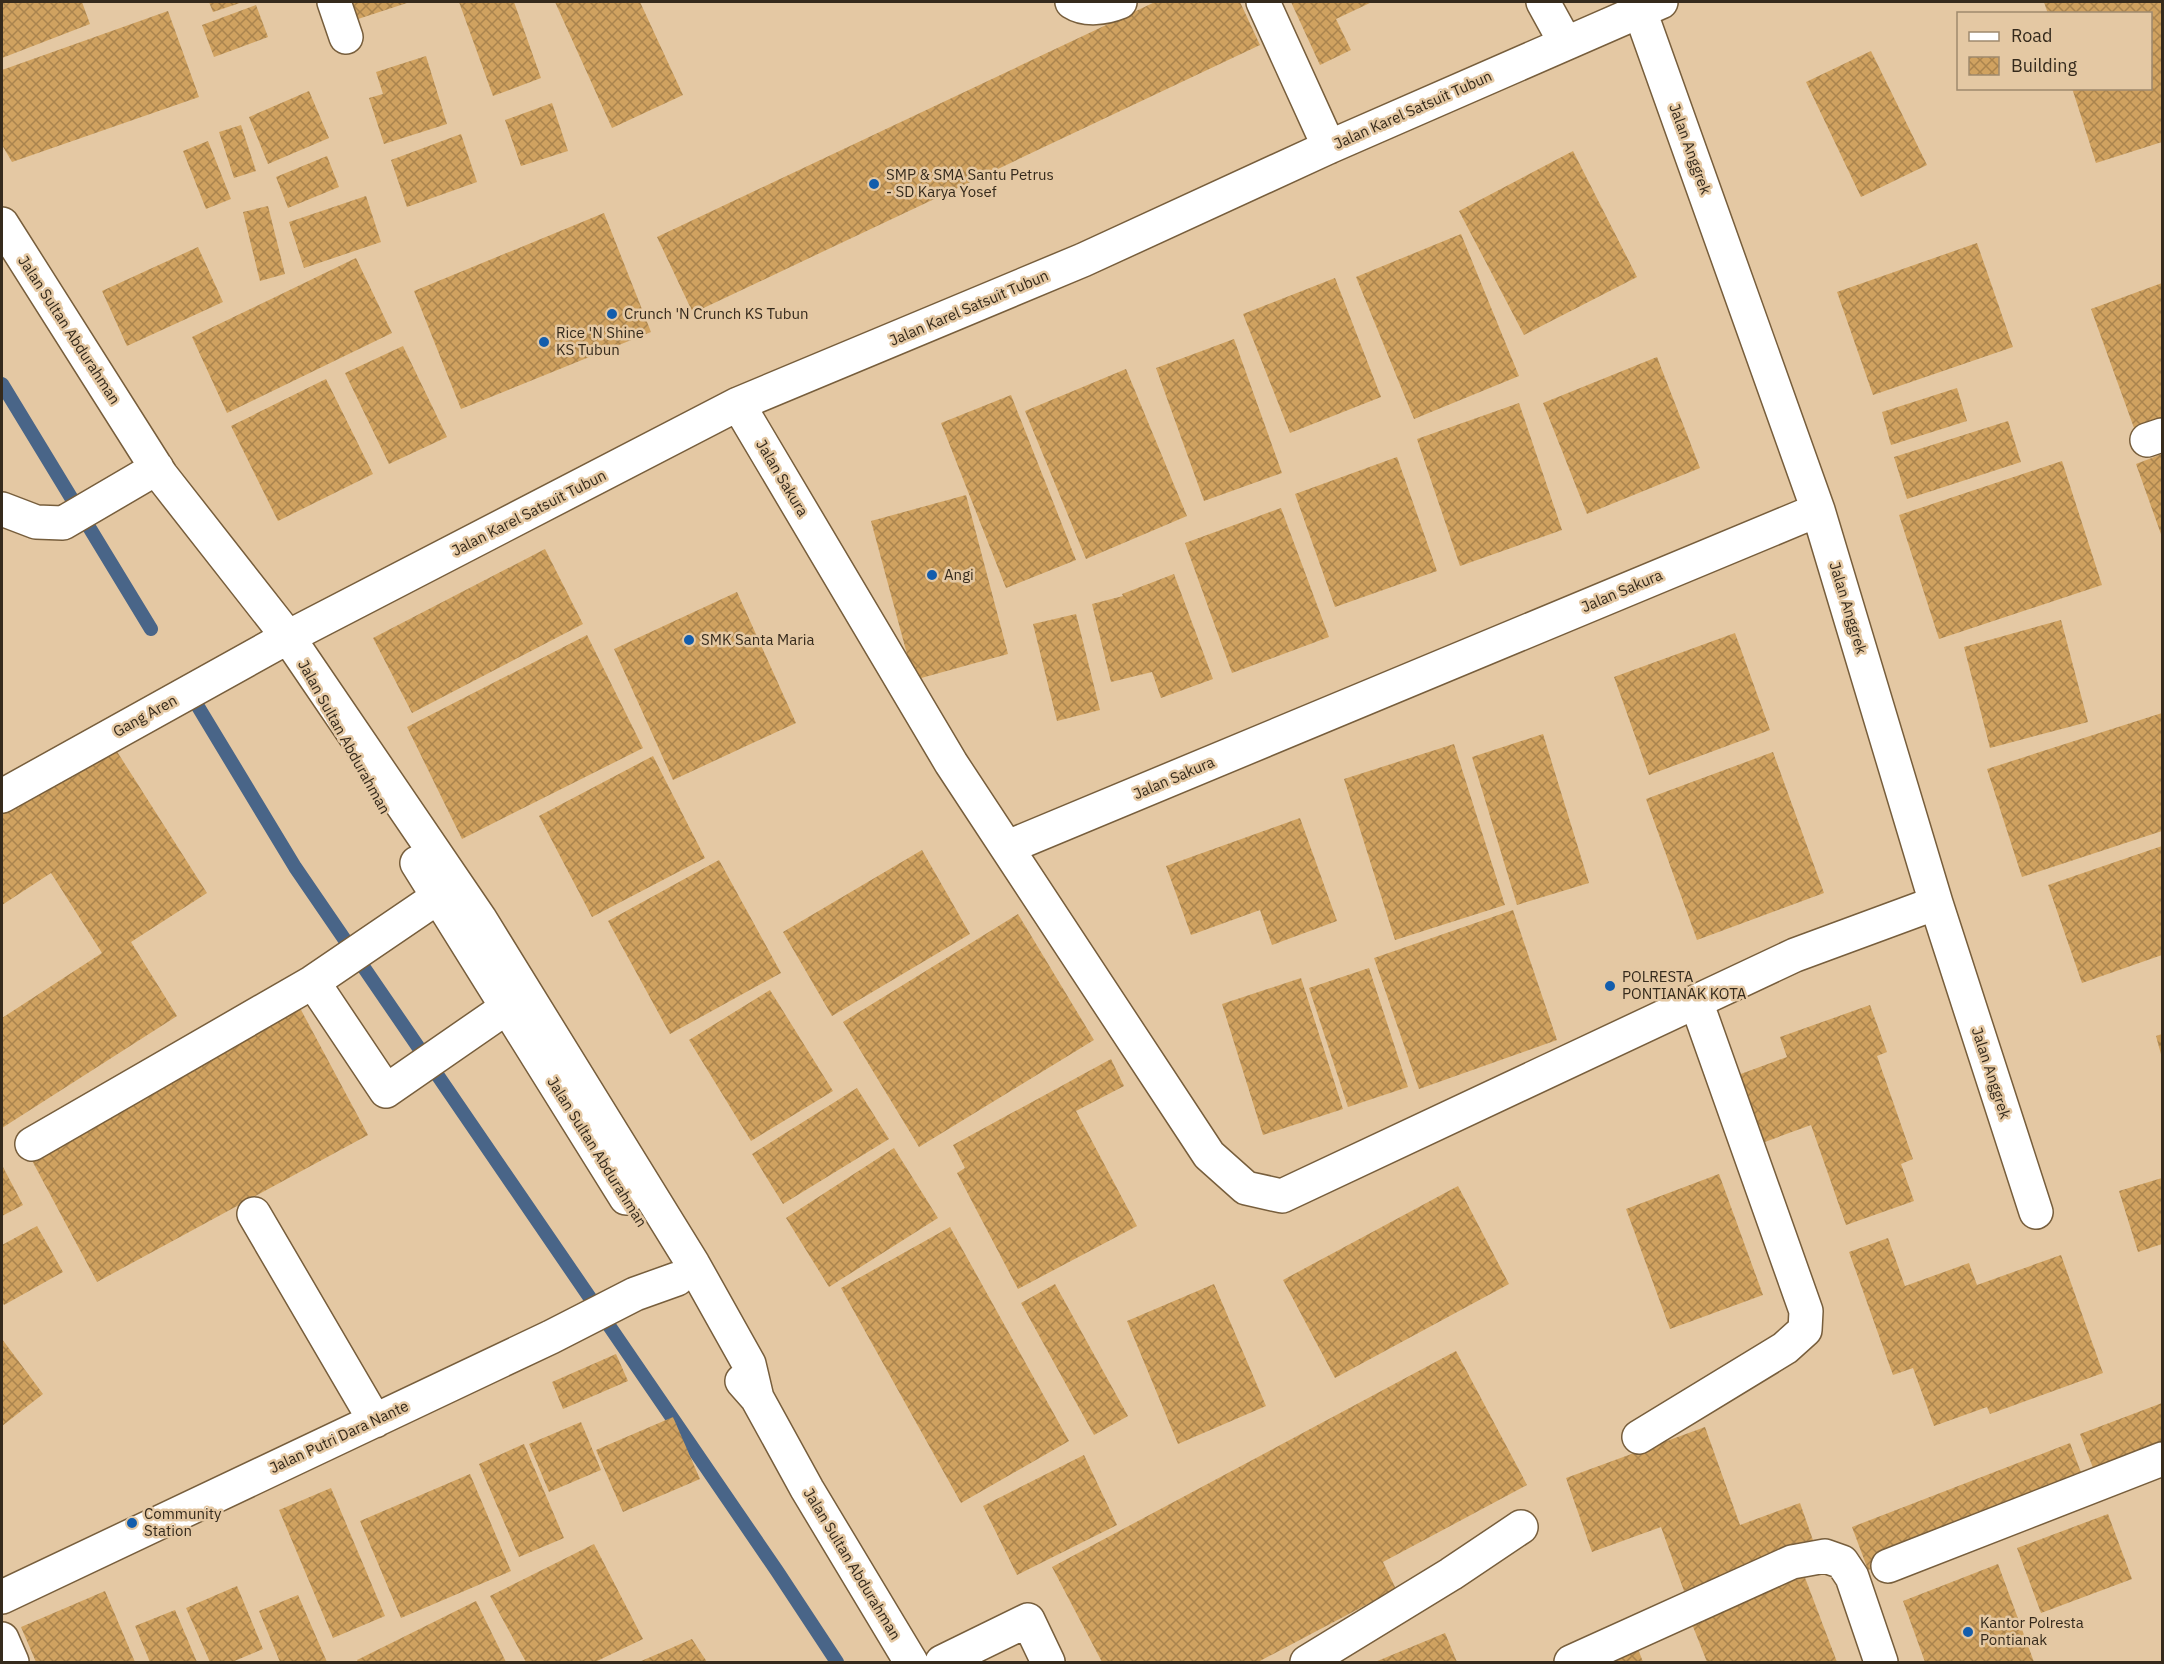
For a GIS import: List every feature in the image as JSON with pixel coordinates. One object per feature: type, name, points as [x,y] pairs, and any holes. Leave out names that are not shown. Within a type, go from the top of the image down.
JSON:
[{"type":"street","points":[[334,2],[346,37]]},
{"type":"street","points":[[1072,2],[1079,6],[1106,7],[1120,2]]},
{"type":"street","points":[[1263,2],[1329,147]]},
{"type":"street","points":[[1543,2],[1564,42]]},
{"type":"street","name":"Jalan Karel Satsuit Tubun","points":[[288,637],[738,404],[1083,260],[1329,147],[1564,42],[1651,6]]},
{"type":"street","name":"Jalan Anggrek","points":[[1651,6],[1818,510],[1936,903],[2036,1212]]},
{"type":"street","name":"Jalan Sultan Abdurahman","points":[[2,224],[157,468],[288,637],[480,919],[693,1264],[749,1364],[757,1398]]},
{"type":"street","name":"Jalan Sakura","points":[[738,404],[951,763],[1008,847],[1818,510]]},
{"type":"street","points":[[2,509],[36,522],[63,523],[157,468]]},
{"type":"street","name":"Jalan Sultan Abdurahman","points":[[288,637],[395,828],[734,1373],[757,1398],[807,1489],[911,1662]]},
{"type":"street","name":"Gang Aren","points":[[2,796],[288,637]]},
{"type":"street","points":[[1008,847],[1209,1155],[1246,1188],[1282,1196],[1697,1004],[1795,956],[1936,903]]},
{"type":"street","points":[[32,1144],[314,982],[438,897]]},
{"type":"street","points":[[314,982],[386,1090],[506,1008]]},
{"type":"street","points":[[1639,1437],[1785,1348],[1805,1330],[1806,1311],[1697,1004]]},
{"type":"street","points":[[254,1214],[375,1420]]},
{"type":"street","name":"Jalan Putri Dara Nante","points":[[2,1597],[551,1337],[635,1294],[677,1279]]},
{"type":"street","points":[[1888,1566],[2163,1458]]},
{"type":"street","points":[[1307,1662],[1521,1527]]},
{"type":"street","points":[[1571,1662],[1792,1562],[1826,1556],[1842,1562],[1852,1577],[1881,1662]]},
{"type":"street","points":[[942,1662],[1028,1620],[1048,1662]]},
{"type":"street","points":[[2,1639],[12,1662]]},
{"type":"building","points":[[2,2],[82,2],[90,24],[2,58]]},
{"type":"building","points":[[209,2],[243,2],[213,12]]},
{"type":"building","points":[[352,2],[410,2],[358,19]]},
{"type":"building","points":[[459,2],[514,2],[541,78],[493,96]]},
{"type":"building","points":[[555,2],[640,2],[683,95],[612,128]]},
{"type":"building","points":[[1155,2],[1240,2],[1260,45],[693,313],[657,237]]},
{"type":"building","points":[[1291,2],[1372,2],[1336,19],[1351,50],[1320,65]]},
{"type":"building","points":[[2044,2],[2162,2],[2162,142],[2096,163],[2073,90],[2152,90],[2152,12],[2047,12]]},
{"type":"building","points":[[256,5],[268,37],[214,57],[202,25]]},
{"type":"building","points":[[168,11],[199,97],[12,162],[2,145],[2,70]]},
{"type":"building","points":[[1871,51],[1927,165],[1861,197],[1806,82]]},
{"type":"building","points":[[426,56],[447,124],[384,144],[369,98],[383,94],[376,72]]},
{"type":"building","points":[[309,91],[329,138],[268,164],[249,117]]},
{"type":"building","points":[[552,103],[568,151],[521,166],[505,120]]},
{"type":"building","points":[[241,125],[256,171],[234,178],[219,132]]},
{"type":"building","points":[[461,134],[477,182],[407,207],[391,160]]},
{"type":"building","points":[[208,141],[231,199],[206,209],[183,151]]},
{"type":"building","points":[[1573,151],[1637,277],[1524,335],[1459,211]]},
{"type":"building","points":[[327,156],[339,187],[288,208],[276,177]]},
{"type":"building","points":[[366,196],[381,242],[304,268],[289,222]]},
{"type":"building","points":[[268,206],[285,274],[260,281],[243,212]]},
{"type":"building","points":[[604,213],[651,332],[461,409],[414,291]]},
{"type":"building","points":[[1461,234],[1519,376],[1414,419],[1356,277]]},
{"type":"building","points":[[1977,243],[2013,347],[1873,395],[1837,292]]},
{"type":"building","points":[[198,247],[223,302],[127,346],[102,291]]},
{"type":"building","points":[[356,258],[392,333],[227,413],[192,337]]},
{"type":"building","points":[[1335,278],[1381,397],[1290,433],[1243,314]]},
{"type":"building","points":[[2162,283],[2162,430],[2138,439],[2091,309]]},
{"type":"building","points":[[1234,339],[1282,473],[1204,501],[1156,368]]},
{"type":"building","points":[[403,346],[447,437],[389,464],[345,373]]},
{"type":"building","points":[[1657,357],[1700,468],[1587,514],[1543,403]]},
{"type":"building","points":[[1126,369],[1187,516],[1086,559],[1025,411]]},
{"type":"building","points":[[326,379],[373,474],[278,521],[231,426]]},
{"type":"building","points":[[1957,388],[1967,421],[1891,445],[1882,412]]},
{"type":"building","points":[[1011,395],[1076,560],[1006,588],[941,423]]},
{"type":"building","points":[[1519,403],[1562,530],[1460,566],[1417,439]]},
{"type":"building","points":[[2008,421],[2021,462],[1907,499],[1894,457]]},
{"type":"building","points":[[2162,454],[2162,537],[2136,464]]},
{"type":"building","points":[[1397,457],[1437,571],[1335,607],[1295,494]]},
{"type":"building","points":[[2062,461],[2102,585],[1939,639],[1899,515]]},
{"type":"building","points":[[966,495],[1008,654],[914,680],[871,521]]},
{"type":"building","points":[[1281,508],[1329,637],[1232,673],[1185,543]]},
{"type":"building","points":[[545,549],[583,624],[412,713],[373,638]]},
{"type":"building","points":[[1174,574],[1213,679],[1161,698],[1152,672],[1111,682],[1092,604],[1123,596],[1122,594]]},
{"type":"building","points":[[737,592],[796,723],[673,780],[614,649]]},
{"type":"building","points":[[1076,614],[1100,710],[1057,721],[1033,624]]},
{"type":"building","points":[[2061,620],[2088,722],[1990,748],[1964,647]]},
{"type":"building","points":[[1735,633],[1770,730],[1649,775],[1614,677]]},
{"type":"building","points":[[587,635],[643,748],[462,839],[407,727]]},
{"type":"building","points":[[2162,713],[2162,831],[2022,877],[1987,769]]},
{"type":"building","points":[[102,728],[207,893],[131,942],[177,1016],[2,1128],[2,1018],[102,953],[51,873],[2,905],[2,792]]},
{"type":"building","points":[[1543,734],[1589,883],[1517,905],[1472,757]]},
{"type":"building","points":[[1454,744],[1505,905],[1395,940],[1344,779]]},
{"type":"building","points":[[1773,752],[1824,893],[1697,940],[1646,799]]},
{"type":"building","points":[[653,756],[705,858],[592,917],[539,816]]},
{"type":"building","points":[[1300,818],[1337,921],[1272,945],[1260,910],[1191,935],[1166,866]]},
{"type":"building","points":[[2162,846],[2162,955],[2082,983],[2048,885]]},
{"type":"building","points":[[922,850],[970,934],[832,1016],[783,932]]},
{"type":"building","points":[[719,860],[781,973],[670,1034],[608,921]]},
{"type":"building","points":[[1513,910],[1557,1040],[1419,1089],[1374,958]]},
{"type":"building","points":[[1018,914],[1094,1040],[919,1147],[843,1022]]},
{"type":"building","points":[[1369,968],[1408,1087],[1348,1107],[1309,988]]},
{"type":"building","points":[[1301,978],[1343,1109],[1263,1135],[1222,1004]]},
{"type":"building","points":[[770,990],[833,1091],[751,1141],[689,1040]]},
{"type":"building","points":[[1870,1005],[1887,1052],[1877,1056],[1913,1159],[1901,1164],[1914,1201],[1846,1225],[1811,1125],[1762,1143],[1738,1075],[1787,1057],[1780,1037]]},
{"type":"building","points":[[300,1008],[368,1135],[97,1282],[29,1155]]},
{"type":"building","points":[[2162,1034],[2162,1058],[2156,1036]]},
{"type":"building","points":[[1111,1059],[1124,1086],[1076,1111],[1137,1226],[1018,1289],[957,1173],[965,1168],[953,1145]]},
{"type":"building","points":[[857,1088],[889,1139],[783,1204],[752,1154]]},
{"type":"building","points":[[894,1148],[938,1218],[829,1287],[786,1218]]},
{"type":"building","points":[[2,1168],[23,1205],[2,1216]]},
{"type":"building","points":[[1719,1174],[1763,1295],[1670,1329],[1626,1209]]},
{"type":"building","points":[[2162,1178],[2162,1244],[2138,1252],[2119,1191]]},
{"type":"building","points":[[1458,1186],[1509,1284],[1335,1378],[1283,1280]]},
{"type":"building","points":[[37,1226],[63,1272],[4,1305],[2,1301],[2,1245]]},
{"type":"building","points":[[950,1227],[1069,1441],[961,1503],[841,1288]]},
{"type":"building","points":[[1888,1238],[1905,1286],[1969,1263],[1977,1285],[2061,1255],[2103,1373],[1990,1414],[1987,1407],[1934,1426],[1913,1368],[1893,1375],[1849,1252]]},
{"type":"building","points":[[1055,1284],[1128,1416],[1094,1435],[1021,1303]]},
{"type":"building","points":[[1214,1284],[1266,1406],[1178,1444],[1127,1321]]},
{"type":"building","points":[[2,1339],[43,1394],[2,1426]]},
{"type":"building","points":[[1456,1351],[1527,1485],[1383,1562],[1396,1589],[1258,1662],[1102,1662],[1052,1567]]},
{"type":"building","points":[[616,1354],[628,1381],[563,1409],[552,1382]]},
{"type":"building","points":[[2162,1403],[2162,1447],[2095,1473],[2080,1434]]},
{"type":"building","points":[[673,1417],[700,1479],[623,1512],[596,1450]]},
{"type":"building","points":[[581,1422],[601,1470],[549,1492],[529,1444]]},
{"type":"building","points":[[1705,1427],[1740,1525],[1800,1503],[1814,1543],[1684,1591],[1661,1527],[1592,1552],[1566,1478]]},
{"type":"building","points":[[2070,1443],[2086,1486],[1868,1570],[1852,1527]]},
{"type":"building","points":[[524,1444],[564,1538],[519,1557],[479,1464]]},
{"type":"building","points":[[1084,1455],[1117,1525],[1017,1575],[983,1506]]},
{"type":"building","points":[[470,1474],[511,1571],[401,1618],[360,1521]]},
{"type":"building","points":[[331,1488],[385,1616],[333,1638],[279,1510]]},
{"type":"building","name":"Kantor Polresta Pontianak","points":[[2108,1514],[2132,1579],[2041,1613],[2017,1548]]},
{"type":"building","points":[[594,1544],[643,1639],[595,1662],[526,1662],[490,1596]]},
{"type":"building","name":"Kantor Polresta Pontianak","points":[[1998,1564],[2034,1662],[1925,1662],[1903,1601]]},
{"type":"building","points":[[1804,1575],[1837,1662],[1707,1662],[1690,1619]]},
{"type":"building","points":[[237,1586],[263,1649],[232,1662],[210,1662],[186,1608]]},
{"type":"building","points":[[105,1591],[135,1662],[36,1662],[21,1627]]},
{"type":"building","points":[[298,1595],[327,1662],[280,1662],[259,1611]]},
{"type":"building","points":[[476,1601],[506,1662],[358,1662],[357,1660]]},
{"type":"building","points":[[175,1610],[197,1662],[150,1662],[135,1626]]},
{"type":"building","points":[[1445,1633],[1457,1662],[1375,1662]]},
{"type":"building","points":[[692,1639],[707,1662],[639,1662]]},
{"type":"building","points":[[1635,1641],[1643,1662],[1579,1662]]},
{"type":"waterway","points":[[2,384],[151,629]]},
{"type":"waterway","points":[[191,695],[295,867],[837,1662]]},
{"type":"place","name":"SMP & SMA Santu Petrus - SD Karya Yosef","points":[[874,184]]},
{"type":"place","name":"Crunch 'N Crunch KS Tubun","points":[[612,314]]},
{"type":"place","name":"Rice 'N Shine KS Tubun","points":[[544,342]]},
{"type":"place","name":"Angi","points":[[932,575]]},
{"type":"place","name":"SMK Santa Maria","points":[[689,640]]},
{"type":"place","name":"POLRESTA PONTIANAK KOTA","points":[[1610,986]]},
{"type":"place","name":"Community Station","points":[[132,1523]]},
{"type":"place","name":"Kantor Polresta Pontianak","points":[[1968,1632]]}]
